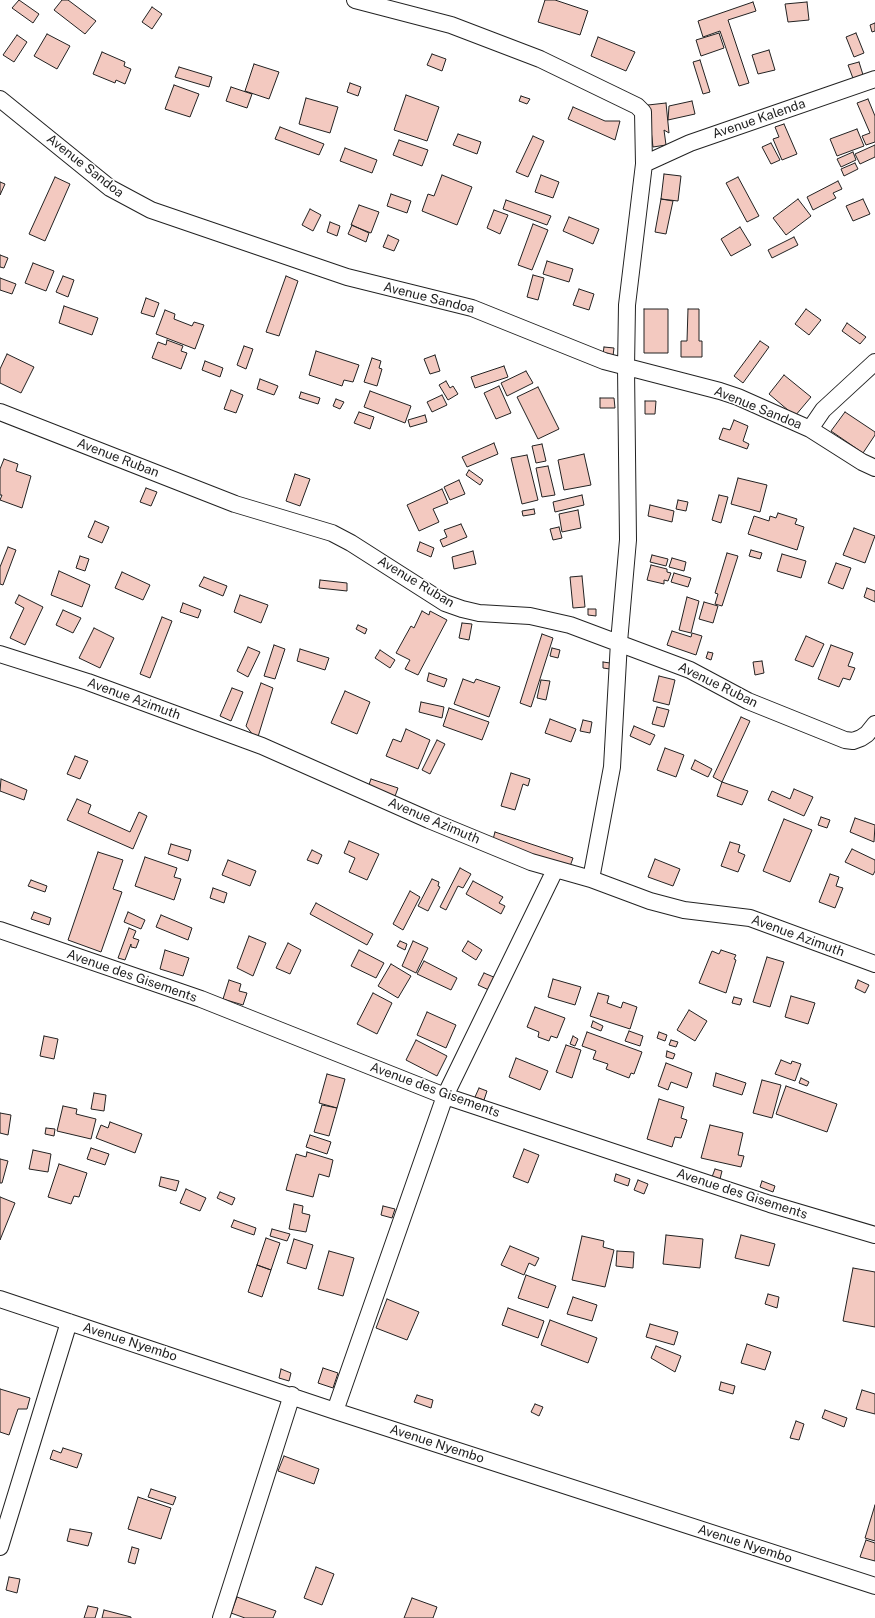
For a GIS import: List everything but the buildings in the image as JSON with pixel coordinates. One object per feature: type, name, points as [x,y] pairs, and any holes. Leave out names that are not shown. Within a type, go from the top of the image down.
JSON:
[{"type":"street","points":[[354,0],[466,30],[540,58],[637,106],[643,114],[644,164],[628,305],[626,368],[628,540],[619,642],[612,767],[591,879]]},
{"type":"street","name":"Avenue Kalenda","points":[[644,164],[690,143],[875,79]]},
{"type":"street","name":"Avenue Sandoa","points":[[0,99],[110,188],[151,210],[347,277],[472,308],[604,361],[626,368],[720,391],[810,429],[862,462],[875,468]]},
{"type":"street","points":[[810,429],[823,410],[875,362]]},
{"type":"street","name":"Avenue Ruban","points":[[0,412],[235,504],[332,533],[351,543],[445,602],[462,609],[479,613],[530,616],[552,620],[619,642],[690,670],[748,701],[845,740],[853,741],[861,738],[867,734],[875,724]]},
{"type":"street","name":"Avenue Azimuth","points":[[0,654],[88,682],[262,746],[484,843],[555,870],[591,879],[650,900],[684,910],[750,918],[875,964]]},
{"type":"street","points":[[334,1411],[445,1096],[555,870]]},
{"type":"street","name":"Avenue des Gisements","points":[[0,930],[201,1000],[445,1096],[770,1204],[875,1236]]},
{"type":"street","name":"Avenue Nyembo","points":[[0,1300],[334,1411],[875,1586]]},
{"type":"street","points":[[0,1547],[69,1322]]},
{"type":"street","points":[[222,1618],[292,1396]]}]
